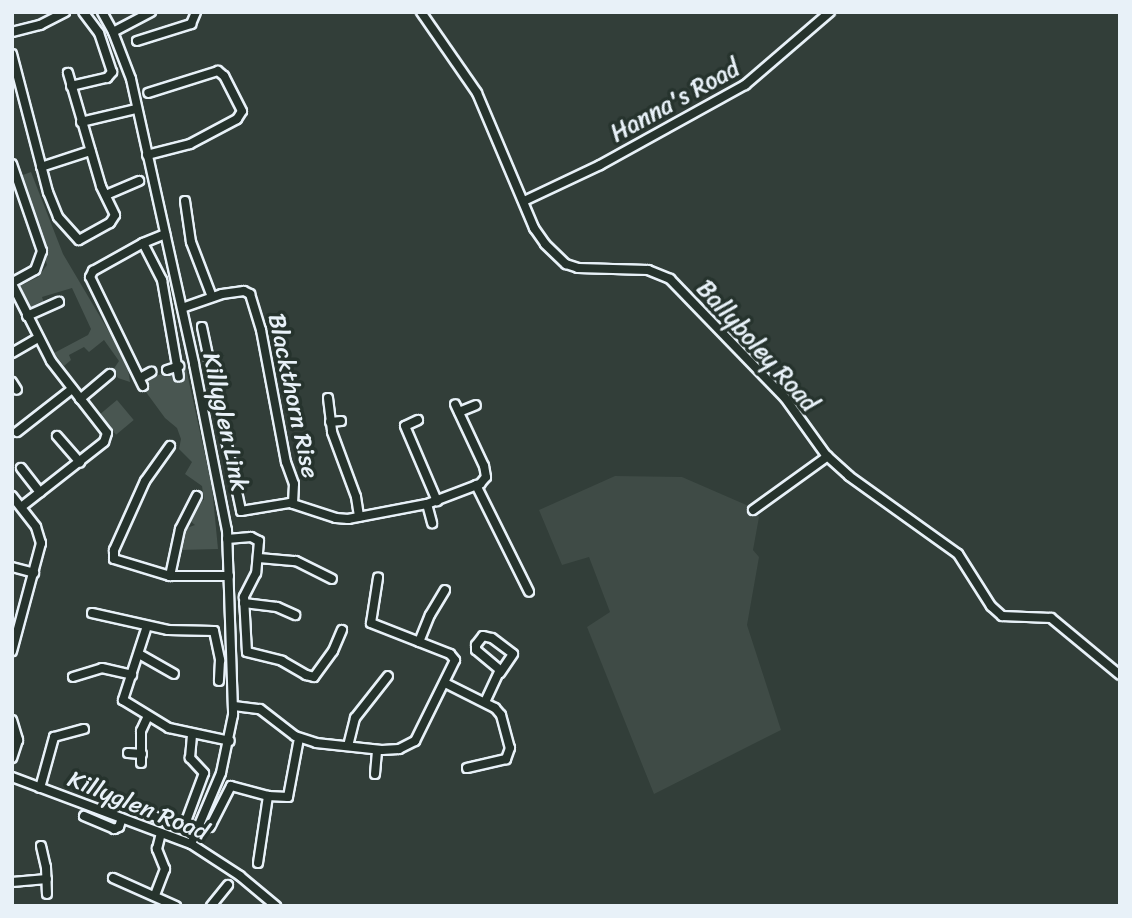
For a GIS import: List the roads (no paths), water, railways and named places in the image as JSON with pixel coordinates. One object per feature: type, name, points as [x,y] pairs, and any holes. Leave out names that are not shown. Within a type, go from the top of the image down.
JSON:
[{"type":"street","points":[[12,32],[40,25],[65,12]]},
{"type":"street","points":[[71,86],[106,78],[111,72],[101,38],[83,12]]},
{"type":"street","name":"Killyglen Link","points":[[102,12],[126,63],[182,308],[222,500],[227,539],[234,706],[230,741],[221,773],[191,844]]},
{"type":"street","points":[[113,32],[151,12]]},
{"type":"street","points":[[140,38],[191,24],[196,12]]},
{"type":"street","name":"Ballyboley Road","points":[[421,12],[477,93],[534,228],[566,264],[606,271],[648,270],[670,279],[785,398],[828,456],[849,476],[958,554],[992,606],[1002,616],[1051,618],[1120,675]]},
{"type":"street","name":"Hanna's Road","points":[[524,201],[600,165],[745,85],[830,12]]},
{"type":"street","points":[[12,54],[55,211],[77,239],[114,220],[115,212],[90,151],[68,72]]},
{"type":"street","points":[[147,155],[190,144],[237,120],[242,112],[224,76],[218,71],[148,93]]},
{"type":"street","points":[[81,122],[136,109]]},
{"type":"street","points":[[41,167],[90,151]]},
{"type":"street","points":[[12,164],[42,248],[36,268],[12,284],[38,338],[72,389],[105,430],[106,437],[80,462],[22,507]]},
{"type":"street","points":[[106,195],[139,181]]},
{"type":"street","points":[[185,201],[191,242],[212,297]]},
{"type":"street","points":[[151,372],[142,382],[90,278],[93,271],[165,234]]},
{"type":"street","points":[[143,243],[162,280],[179,377]]},
{"type":"street","name":"Blackthorn Rise","points":[[182,308],[212,297],[244,291],[251,296],[261,331],[281,444],[293,481],[293,504]]},
{"type":"street","points":[[27,316],[59,302]]},
{"type":"street","name":"Blackthorn Rise","points":[[202,327],[239,509],[245,511],[293,504],[336,519],[356,518],[427,504],[476,485]]},
{"type":"street","points":[[12,353],[38,338]]},
{"type":"street","points":[[167,370],[179,366]]},
{"type":"street","points":[[80,399],[110,374]]},
{"type":"street","points":[[17,432],[72,389]]},
{"type":"street","points":[[328,398],[330,422],[356,497],[356,518]]},
{"type":"street","points":[[476,405],[457,408],[484,466],[486,477],[476,485],[530,592]]},
{"type":"street","points":[[418,420],[405,426],[437,501]]},
{"type":"street","points":[[330,422],[341,421]]},
{"type":"street","points":[[57,436],[80,462]]},
{"type":"street","points":[[170,446],[145,481],[112,555],[117,562],[170,576],[229,576]]},
{"type":"street","points":[[753,510],[828,456]]},
{"type":"street","points":[[22,468],[40,492]]},
{"type":"street","points":[[12,496],[40,537],[34,573],[14,635],[12,651]]},
{"type":"street","points":[[170,576],[180,529],[197,496]]},
{"type":"street","points":[[427,504],[432,523]]},
{"type":"street","points":[[227,539],[257,538],[259,558],[244,603],[247,652],[282,661],[309,676],[318,673],[342,629]]},
{"type":"street","points":[[259,558],[296,561],[332,579]]},
{"type":"street","points":[[12,567],[34,573]]},
{"type":"street","points":[[234,706],[260,709],[299,738],[377,750],[400,749],[415,741],[454,664],[453,656],[370,623],[378,578]]},
{"type":"street","points":[[419,642],[429,615],[445,590]]},
{"type":"street","points":[[244,603],[277,607],[295,615]]},
{"type":"street","points":[[92,613],[168,630],[214,631],[219,651],[219,681]]},
{"type":"street","points":[[148,626],[123,700],[147,718],[169,728],[230,741]]},
{"type":"street","points":[[485,702],[513,653],[483,636],[476,645],[476,650],[499,666],[500,673]]},
{"type":"street","points":[[139,654],[174,674]]},
{"type":"street","points":[[73,677],[102,668],[132,675]]},
{"type":"street","points":[[348,746],[355,718],[388,676]]},
{"type":"street","points":[[445,683],[485,702],[500,713],[510,754],[506,759],[467,768]]},
{"type":"street","points":[[128,753],[142,759],[141,731],[147,718]]},
{"type":"street","points":[[12,720],[18,740],[12,758]]},
{"type":"street","points":[[40,788],[54,737],[83,729]]},
{"type":"street","points":[[127,804],[174,825],[185,824],[204,773],[190,758],[192,735]]},
{"type":"street","points":[[210,827],[231,786],[268,796],[285,798],[290,794],[299,738]]},
{"type":"street","points":[[375,774],[377,750]]},
{"type":"street","name":"Killyglen Road","points":[[12,777],[191,844],[240,876],[276,906]]},
{"type":"street","points":[[258,863],[268,796]]},
{"type":"street","points":[[84,816],[114,829],[119,827],[122,818]]},
{"type":"street","points":[[155,895],[165,869],[157,849],[161,833]]},
{"type":"street","points":[[41,846],[47,894]]},
{"type":"street","points":[[113,878],[176,906]]},
{"type":"street","points":[[12,882],[47,879]]},
{"type":"street","points":[[211,906],[228,885]]}]
